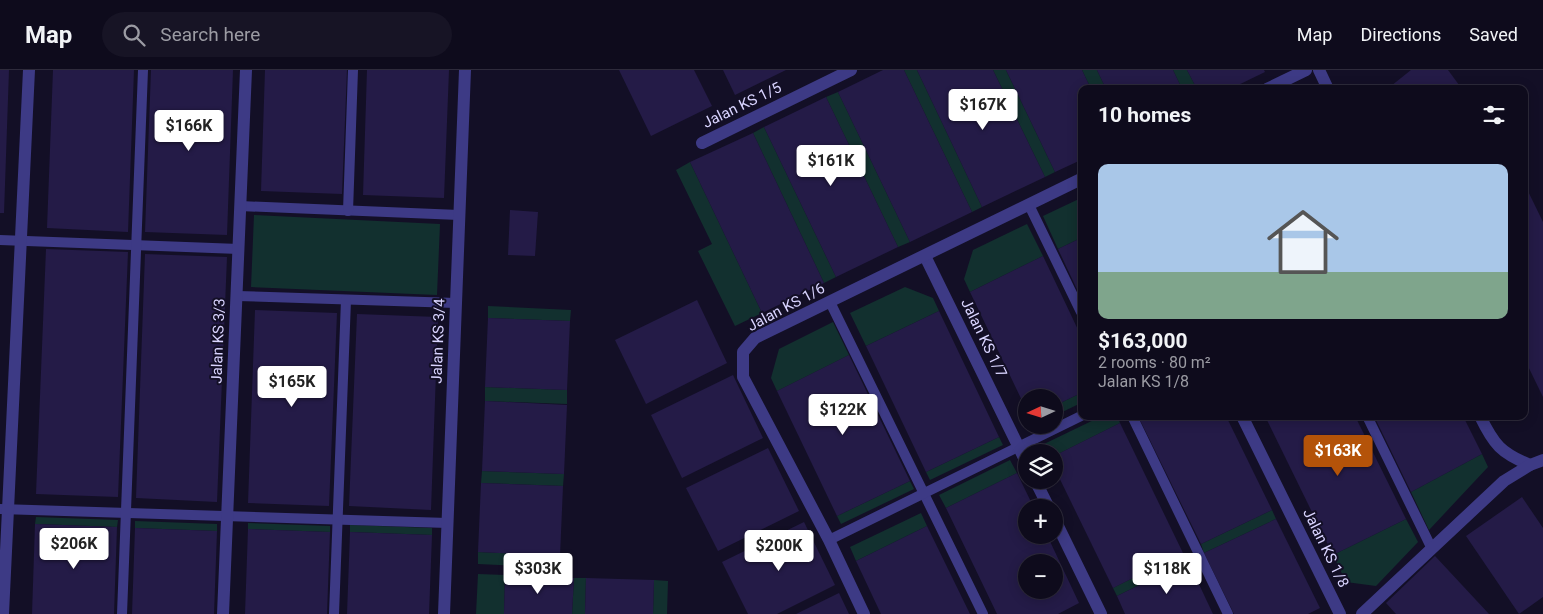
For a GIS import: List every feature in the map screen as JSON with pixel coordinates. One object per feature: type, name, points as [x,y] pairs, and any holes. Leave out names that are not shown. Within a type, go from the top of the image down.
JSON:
[{"type":"street","points":[[2,614],[4,509],[21,240],[29,70]]},
{"type":"street","name":"Jalan KS 3/3","points":[[224,614],[246,70]]},
{"type":"street","name":"Jalan KS 3/4","points":[[444,614],[465,70]]},
{"type":"street","points":[[1275,85],[1306,70]]},
{"type":"street","points":[[1319,70],[1326,85]]},
{"type":"street","name":"Jalan KS 1/5","points":[[702,143],[846,71]]},
{"type":"street","name":"Jalan KS 1/6","points":[[864,614],[829,540],[743,377],[743,352],[755,338],[1078,180]]},
{"type":"street","name":"Jalan KS 1/7","points":[[925,256],[1018,445]]},
{"type":"street","name":"Jalan KS 1/8","points":[[1244,420],[1340,614]]},
{"type":"street","points":[[1482,420],[1488,432],[1504,452],[1512,458],[1530,465]]},
{"type":"street","points":[[1362,614],[1504,481],[1530,465],[1543,460]]},
{"type":"street","points":[[1063,536],[1101,614]]},
{"type":"lane","points":[[122,614],[143,70]]},
{"type":"lane","points":[[348,210],[353,70]]},
{"type":"lane","points":[[1029,205],[1078,306]]},
{"type":"lane","points":[[240,206],[459,215]]},
{"type":"lane","points":[[0,240],[239,249]]},
{"type":"lane","points":[[237,296],[456,303]]},
{"type":"lane","points":[[334,614],[346,300]]},
{"type":"lane","points":[[830,302],[983,614]]},
{"type":"lane","points":[[1025,444],[1078,418]]},
{"type":"lane","points":[[1134,420],[1228,614]]},
{"type":"lane","points":[[1369,420],[1432,549]]},
{"type":"lane","points":[[829,540],[1018,447]]},
{"type":"lane","points":[[4,509],[448,523]]},
{"type":"green space","points":[[904,70],[917,70],[982,207],[972,212]]},
{"type":"green space","points":[[993,70],[1006,70],[1055,172],[1045,177]]},
{"type":"green space","points":[[1082,70],[1097,70],[1104,85],[1089,85]]},
{"type":"green space","points":[[1173,70],[1187,70],[1195,85],[1180,85]]},
{"type":"green space","points":[[838,92],[910,242],[898,247],[826,97]]},
{"type":"green space","points":[[764,127],[836,277],[824,283],[753,133]]},
{"type":"green space","points":[[690,162],[762,313],[735,326],[698,251],[712,244],[676,170]]},
{"type":"green space","points":[[1078,199],[1078,239],[1058,249],[1043,216]]},
{"type":"green space","points":[[254,215],[440,224],[437,295],[251,287]]},
{"type":"green space","points":[[1027,224],[1043,256],[970,292],[964,279],[973,250]]},
{"type":"green space","points":[[905,287],[933,298],[939,311],[866,346],[850,313]]},
{"type":"green space","points":[[488,306],[571,310],[570,321],[488,318]]},
{"type":"green space","points":[[833,322],[849,355],[777,391],[771,378],[779,349]]},
{"type":"green space","points":[[485,387],[567,390],[567,404],[485,401]]},
{"type":"green space","points":[[1078,394],[1078,404],[1063,412],[1063,402]]},
{"type":"green space","points":[[1094,420],[1119,420],[1120,423],[1063,452],[1063,444],[1044,444]]},
{"type":"green space","points":[[999,437],[1003,445],[930,480],[926,472]]},
{"type":"green space","points":[[1482,454],[1488,467],[1429,530],[1411,492]]},
{"type":"green space","points":[[1010,460],[1017,473],[946,508],[939,495]]},
{"type":"green space","points":[[482,471],[564,474],[563,486],[481,483]]},
{"type":"green space","points":[[910,481],[914,489],[841,524],[837,516]]},
{"type":"green space","points":[[1272,510],[1276,519],[1204,553],[1201,544]]},
{"type":"green space","points":[[921,513],[927,526],[856,561],[850,547]]},
{"type":"green space","points":[[36,517],[118,520],[117,527],[35,524]]},
{"type":"green space","points":[[1406,519],[1418,542],[1376,586],[1346,582],[1333,555]]},
{"type":"green space","points":[[135,521],[217,524],[217,531],[135,528]]},
{"type":"green space","points":[[248,523],[330,526],[330,532],[248,529]]},
{"type":"green space","points":[[350,525],[432,528],[432,535],[350,532]]},
{"type":"green space","points":[[478,552],[560,556],[560,568],[478,564]]},
{"type":"green space","points":[[1183,553],[1188,561],[1117,596],[1113,588]]},
{"type":"green space","points":[[478,574],[505,575],[504,614],[476,614]]},
{"type":"green space","points":[[574,578],[586,578],[585,614],[572,614]]},
{"type":"green space","points":[[654,580],[668,581],[667,614],[653,614]]},
{"type":"building","points":[[0,70],[9,70],[4,213],[0,213]]},
{"type":"building","points":[[53,70],[134,70],[128,232],[47,228]]},
{"type":"building","points":[[151,70],[233,70],[227,235],[145,232]]},
{"type":"building","points":[[265,70],[347,70],[342,194],[261,191]]},
{"type":"building","points":[[367,70],[449,70],[444,198],[363,195]]},
{"type":"building","points":[[619,70],[694,70],[712,106],[651,136]]},
{"type":"building","points":[[723,70],[786,70],[735,95]]},
{"type":"building","points":[[883,70],[904,70],[972,212],[910,242],[838,92]]},
{"type":"building","points":[[917,70],[993,70],[1045,177],[982,207]]},
{"type":"building","points":[[1006,70],[1082,70],[1089,85],[1078,85],[1078,161],[1055,172]]},
{"type":"building","points":[[1097,70],[1173,70],[1180,85],[1104,85]]},
{"type":"building","points":[[1187,70],[1264,70],[1265,72],[1238,85],[1195,85]]},
{"type":"building","points":[[1411,70],[1448,70],[1459,85],[1392,85]]},
{"type":"building","points":[[826,97],[898,247],[836,277],[764,127]]},
{"type":"building","points":[[753,133],[824,283],[762,313],[690,162]]},
{"type":"building","points":[[1528,191],[1543,222],[1543,397],[1528,366]]},
{"type":"building","points":[[510,210],[538,212],[535,256],[508,255]]},
{"type":"building","points":[[1078,239],[1078,292],[1058,249]]},
{"type":"building","points":[[46,249],[128,252],[118,497],[36,494]]},
{"type":"building","points":[[145,254],[227,257],[217,502],[136,498]]},
{"type":"building","points":[[1043,256],[1078,330],[1078,394],[1063,402],[1063,389],[1018,389],[1018,392],[970,292]]},
{"type":"building","points":[[697,300],[727,363],[646,404],[615,340]]},
{"type":"building","points":[[255,310],[337,313],[329,506],[248,503]]},
{"type":"building","points":[[939,311],[999,437],[926,472],[866,346]]},
{"type":"building","points":[[357,314],[438,317],[431,510],[349,506]]},
{"type":"building","points":[[488,318],[570,321],[567,390],[485,387]]},
{"type":"building","points":[[849,355],[910,481],[837,516],[777,391]]},
{"type":"building","points":[[733,375],[763,438],[682,478],[651,415]]},
{"type":"building","points":[[485,401],[567,405],[564,474],[482,471]]},
{"type":"building","points":[[1140,420],[1228,420],[1272,510],[1201,544]]},
{"type":"building","points":[[1267,420],[1357,420],[1406,519],[1333,555]]},
{"type":"building","points":[[1376,420],[1465,420],[1482,454],[1411,492]]},
{"type":"building","points":[[1120,423],[1183,553],[1113,588],[1063,485],[1063,452]]},
{"type":"building","points":[[768,448],[799,511],[718,551],[686,488]]},
{"type":"building","points":[[1017,473],[1018,489],[1025,489],[1030,499],[1018,499],[1018,544],[1051,544],[1056,554],[1018,554],[1018,599],[1063,599],[1063,569],[1079,603],[1058,614],[997,614],[946,508]]},
{"type":"building","points":[[481,483],[563,486],[560,556],[478,552]]},
{"type":"building","points":[[1522,497],[1543,528],[1543,597],[1519,614],[1466,536]]},
{"type":"building","points":[[1276,519],[1320,608],[1308,614],[1234,614],[1204,553]]},
{"type":"building","points":[[804,522],[835,585],[777,614],[748,614],[722,562]]},
{"type":"building","points":[[35,524],[117,527],[114,614],[32,614]]},
{"type":"building","points":[[927,526],[970,614],[881,614],[856,561]]},
{"type":"building","points":[[135,528],[217,531],[214,614],[132,614]]},
{"type":"building","points":[[248,529],[330,532],[327,614],[245,614]]},
{"type":"building","points":[[350,532],[432,535],[429,614],[347,614]]},
{"type":"building","points":[[1435,556],[1489,614],[1396,614],[1386,603]]},
{"type":"building","points":[[1188,561],[1213,614],[1125,614],[1117,596]]},
{"type":"building","points":[[505,575],[574,578],[572,614],[504,614]]},
{"type":"building","points":[[586,578],[654,580],[653,614],[585,614]]},
{"type":"building","points":[[839,593],[849,614],[796,614]]}]
